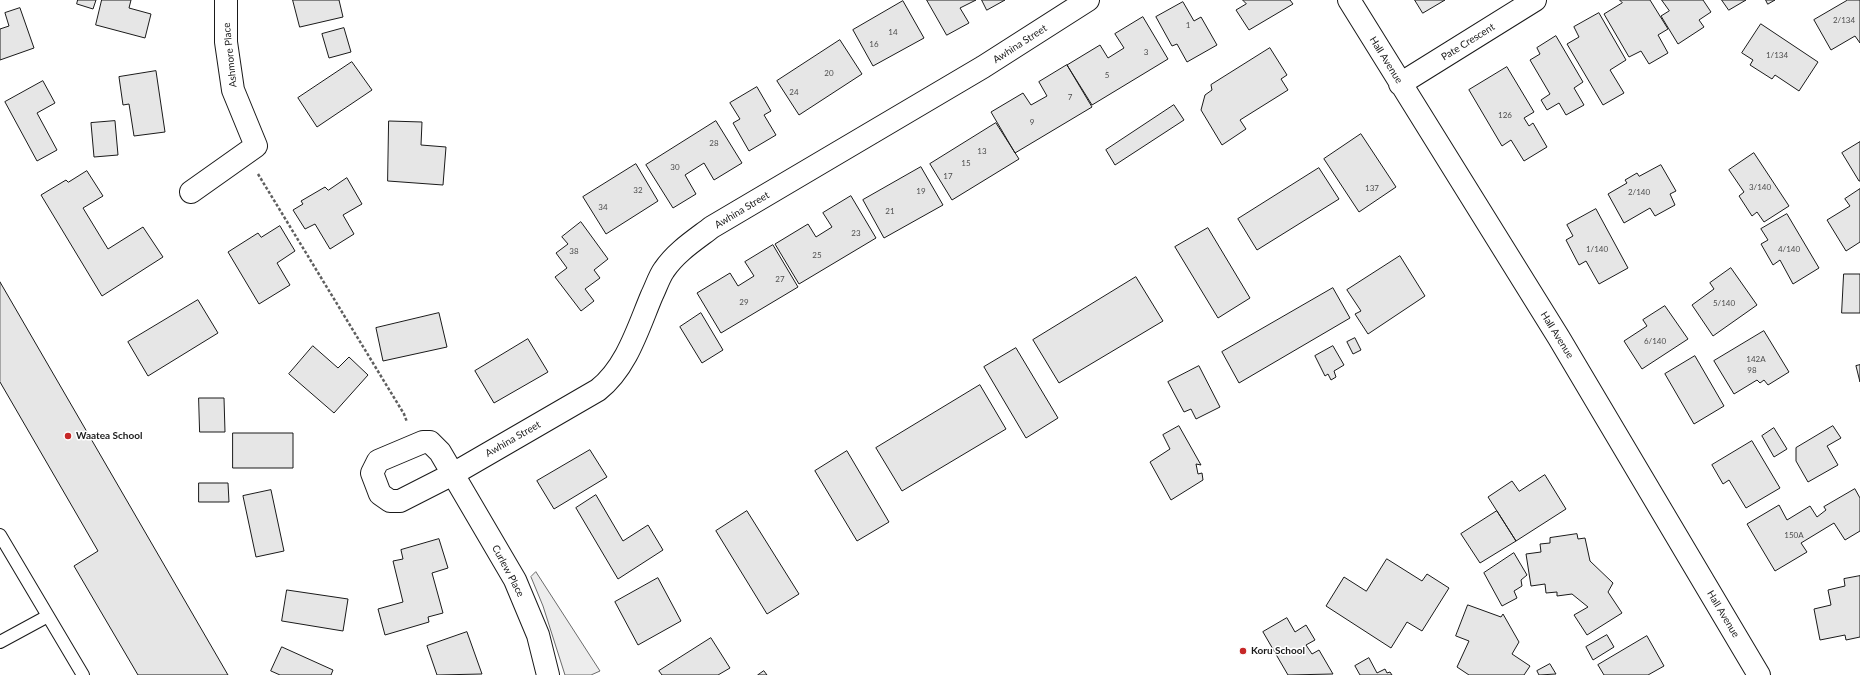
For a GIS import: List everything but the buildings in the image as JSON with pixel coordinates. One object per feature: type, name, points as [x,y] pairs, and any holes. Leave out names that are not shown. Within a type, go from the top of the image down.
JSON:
[{"type":"street","name":"Ashmore Place","points":[[191,192],[256,146],[233,90],[226,42],[226,0]]},
{"type":"street","name":"Awhina Street","points":[[453,474],[606,383],[619,369],[632,344],[663,270],[684,247],[712,228],[982,67],[1088,0]]},
{"type":"street","name":"Hall Avenue","points":[[1349,0],[1400,84],[1560,338],[1755,674]]},
{"type":"street","name":"Pate Crescent","points":[[1400,84],[1535,0]]},
{"type":"street","name":"Curlew Place","points":[[453,474],[400,501],[390,501],[380,494],[372,473],[378,461],[423,442],[430,442],[436,446],[453,474],[515,580],[538,635],[548,675]]},
{"type":"lane","points":[[0,535],[83,675]]},
{"type":"lane","points":[[0,642],[48,616]]},
{"type":"path","points":[[245,153],[404,414],[414,446]]},
{"type":"shaded area","points":[[536,572],[600,671],[591,675],[565,675],[543,606],[531,577]]},
{"type":"place","name":"Waatea School","points":[[68,436]]},
{"type":"place","name":"Koru School","points":[[1243,651]]}]
